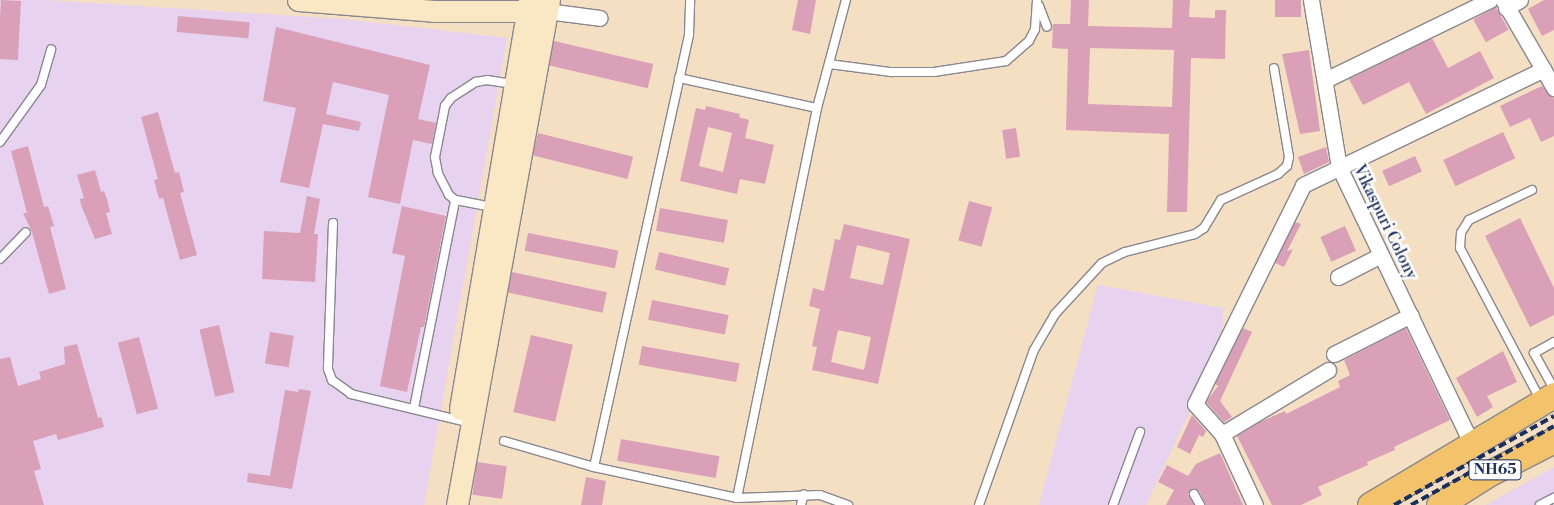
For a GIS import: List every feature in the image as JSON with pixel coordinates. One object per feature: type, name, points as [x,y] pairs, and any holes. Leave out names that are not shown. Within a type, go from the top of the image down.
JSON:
[{"type":"highway","name":"NH65","points":[[1370,505],[1405,497],[1472,445],[1550,396]]},
{"type":"highway","name":"NH65","points":[[1440,505],[1488,474],[1554,440]]},
{"type":"main road","points":[[298,0],[435,6],[538,6]]},
{"type":"main road","points":[[457,505],[465,421],[494,207],[515,84],[538,6]]},
{"type":"main road","points":[[443,505],[465,421],[538,6]]},
{"type":"street","name":"Vikaspuri Colony","points":[[1311,0],[1339,167],[1472,445]]},
{"type":"street","points":[[1325,80],[1490,0]]},
{"type":"street","points":[[1520,0],[1505,4],[1554,88]]},
{"type":"street","points":[[538,6],[600,18]]},
{"type":"street","points":[[1255,505],[1222,434],[1195,404],[1301,188],[1339,167],[1544,69]]},
{"type":"street","points":[[1338,277],[1382,255]]},
{"type":"street","points":[[1334,354],[1411,315]]},
{"type":"street","points":[[1222,434],[1328,370]]},
{"type":"lane","points":[[594,467],[689,34],[690,0]]},
{"type":"lane","points":[[737,498],[817,108],[846,0]]},
{"type":"lane","points":[[829,64],[891,72],[934,72],[1006,61],[1029,41],[1039,2]]},
{"type":"lane","points":[[1039,2],[1047,27]]},
{"type":"lane","points":[[0,142],[41,85],[51,49]]},
{"type":"lane","points":[[979,505],[1034,350],[1055,314],[1102,262],[1125,252],[1196,234],[1204,228],[1221,200],[1278,174],[1287,166],[1289,157],[1274,68]]},
{"type":"lane","points":[[679,78],[817,108]]},
{"type":"lane","points":[[494,207],[456,200],[443,185],[435,157],[445,106],[458,91],[476,82],[487,80],[515,84]]},
{"type":"lane","points":[[1532,190],[1469,220],[1461,233],[1460,248],[1550,396]]},
{"type":"lane","points":[[414,408],[456,200]]},
{"type":"lane","points":[[333,223],[328,369],[332,380],[351,394],[465,421]]},
{"type":"lane","points":[[0,259],[26,232]]},
{"type":"lane","points":[[1550,396],[1534,354],[1554,342]]},
{"type":"lane","points":[[1113,505],[1140,432]]},
{"type":"lane","points":[[504,441],[594,467],[737,498],[804,494],[820,495],[848,505]]},
{"type":"lane","points":[[801,505],[804,494]]},
{"type":"lane","points":[[1194,494],[1200,505]]},
{"type":"lane","points":[[1540,505],[1554,498]]},
{"type":"shaded area","points":[[0,0],[47,0],[343,19],[507,38],[424,505],[0,505]]},
{"type":"shaded area","points":[[1098,285],[1223,308],[1222,342],[1146,505],[1039,505]]},
{"type":"shaded area","points":[[1554,467],[1554,505],[1486,505]]},
{"type":"building","points":[[1,0],[21,1],[18,60],[0,59]]},
{"type":"building","points":[[798,0],[816,0],[810,34],[792,30]]},
{"type":"building","points":[[1071,0],[1089,0],[1088,26],[1172,28],[1173,0],[1190,0],[1189,17],[1215,18],[1215,10],[1226,10],[1225,59],[1191,58],[1187,212],[1167,212],[1169,134],[1066,130],[1068,49],[1052,48],[1053,24],[1070,24]],"holes":[[[1090,48],[1174,50],[1172,107],[1088,104]]]},
{"type":"building","points":[[1275,0],[1301,0],[1301,17],[1275,17]]},
{"type":"building","points":[[1544,0],[1554,0],[1554,30],[1542,36],[1528,9]]},
{"type":"building","points":[[1496,7],[1509,30],[1486,42],[1473,20]]},
{"type":"building","points":[[178,16],[250,22],[248,38],[177,32]]},
{"type":"building","points":[[276,27],[430,65],[418,119],[436,123],[432,144],[413,140],[400,204],[368,197],[389,95],[333,82],[326,114],[361,122],[359,131],[323,124],[309,188],[280,182],[296,108],[263,101]]},
{"type":"building","points":[[1432,38],[1448,68],[1480,51],[1494,78],[1426,114],[1409,82],[1363,105],[1349,79]]},
{"type":"building","points":[[554,41],[653,64],[648,88],[548,65]]},
{"type":"building","points":[[1309,50],[1320,131],[1300,134],[1282,54]]},
{"type":"building","points":[[1542,86],[1554,99],[1554,136],[1541,142],[1530,118],[1510,127],[1500,106]]},
{"type":"building","points":[[706,106],[740,114],[739,117],[749,120],[745,138],[774,145],[765,184],[740,179],[737,194],[680,181],[696,108],[705,110]],"holes":[[[708,127],[732,133],[723,172],[699,166]]]},
{"type":"building","points":[[158,112],[175,173],[179,172],[184,192],[180,193],[197,255],[180,260],[163,198],[159,199],[154,180],[158,179],[141,117]]},
{"type":"building","points":[[1016,128],[1020,157],[1006,159],[1002,130]]},
{"type":"building","points":[[1503,132],[1515,158],[1455,186],[1443,160]]},
{"type":"building","points":[[538,133],[633,157],[628,179],[532,155]]},
{"type":"building","points":[[28,146],[44,207],[48,206],[54,226],[50,227],[66,289],[49,294],[32,232],[23,213],[27,213],[11,151]]},
{"type":"building","points":[[1326,147],[1329,162],[1304,174],[1298,157]]},
{"type":"building","points":[[1415,156],[1422,172],[1389,186],[1382,171]]},
{"type":"building","points":[[95,170],[101,192],[104,191],[107,199],[110,212],[106,213],[112,234],[95,239],[81,205],[80,199],[84,198],[77,175]]},
{"type":"building","points":[[307,196],[320,199],[314,234],[318,234],[315,282],[262,279],[264,231],[300,233]]},
{"type":"building","points":[[969,201],[992,207],[982,247],[958,241]]},
{"type":"building","points":[[402,206],[446,216],[424,327],[421,327],[407,392],[380,386],[405,256],[392,253]]},
{"type":"building","points":[[660,208],[728,220],[724,243],[656,231]]},
{"type":"building","points":[[1520,218],[1554,288],[1554,315],[1530,327],[1485,236]]},
{"type":"building","points":[[1295,222],[1301,224],[1287,251],[1293,249],[1284,267],[1275,263]]},
{"type":"building","points":[[844,224],[910,239],[878,384],[812,370],[817,347],[812,346],[820,309],[809,306],[813,288],[824,291],[835,239],[840,240]],"holes":[[[857,245],[890,253],[883,285],[850,278]],[[838,330],[871,337],[864,370],[831,362]]]},
{"type":"building","points":[[1345,226],[1356,251],[1331,262],[1320,237]]},
{"type":"building","points":[[528,233],[618,251],[615,268],[525,251]]},
{"type":"building","points":[[659,252],[729,268],[725,286],[655,270]]},
{"type":"building","points":[[512,272],[607,292],[603,313],[508,293]]},
{"type":"building","points":[[652,300],[729,315],[725,335],[648,320]]},
{"type":"building","points":[[219,325],[235,392],[215,397],[200,329]]},
{"type":"building","points":[[1243,328],[1252,332],[1220,401],[1232,417],[1224,422],[1206,402],[1218,386],[1215,384]]},
{"type":"building","points":[[1406,328],[1450,420],[1394,447],[1395,450],[1367,462],[1368,465],[1318,487],[1322,495],[1301,505],[1272,505],[1237,436],[1260,422],[1285,411],[1286,414],[1340,387],[1338,381],[1350,375],[1344,360]]},
{"type":"building","points":[[270,332],[294,336],[289,367],[265,364]]},
{"type":"building","points":[[531,335],[573,345],[555,422],[513,412]]},
{"type":"building","points":[[139,337],[158,408],[137,414],[118,343]]},
{"type":"building","points":[[77,344],[98,418],[101,417],[104,427],[58,440],[56,434],[33,441],[41,469],[34,471],[44,505],[0,505],[0,359],[10,357],[18,386],[41,379],[39,372],[65,364],[64,347]]},
{"type":"building","points":[[642,346],[739,363],[736,382],[639,365]]},
{"type":"building","points":[[1503,351],[1517,382],[1487,396],[1493,407],[1477,417],[1456,378]]},
{"type":"building","points":[[299,389],[311,391],[292,489],[247,482],[248,473],[270,476],[285,390],[298,392]]},
{"type":"building","points":[[1192,415],[1206,431],[1203,437],[1199,435],[1190,454],[1177,447]]},
{"type":"building","points":[[621,439],[719,456],[716,478],[617,461]]},
{"type":"building","points":[[1220,453],[1243,505],[1206,505],[1199,491],[1194,488],[1188,494],[1194,505],[1166,505],[1174,490],[1158,482],[1167,465],[1188,476],[1196,464]]},
{"type":"building","points":[[477,462],[507,466],[502,499],[472,495]]},
{"type":"building","points":[[586,477],[606,481],[602,505],[581,505]]},
{"type":"railway","points":[[1394,505],[1554,416]]},
{"type":"railway","points":[[1411,505],[1554,426]]}]
